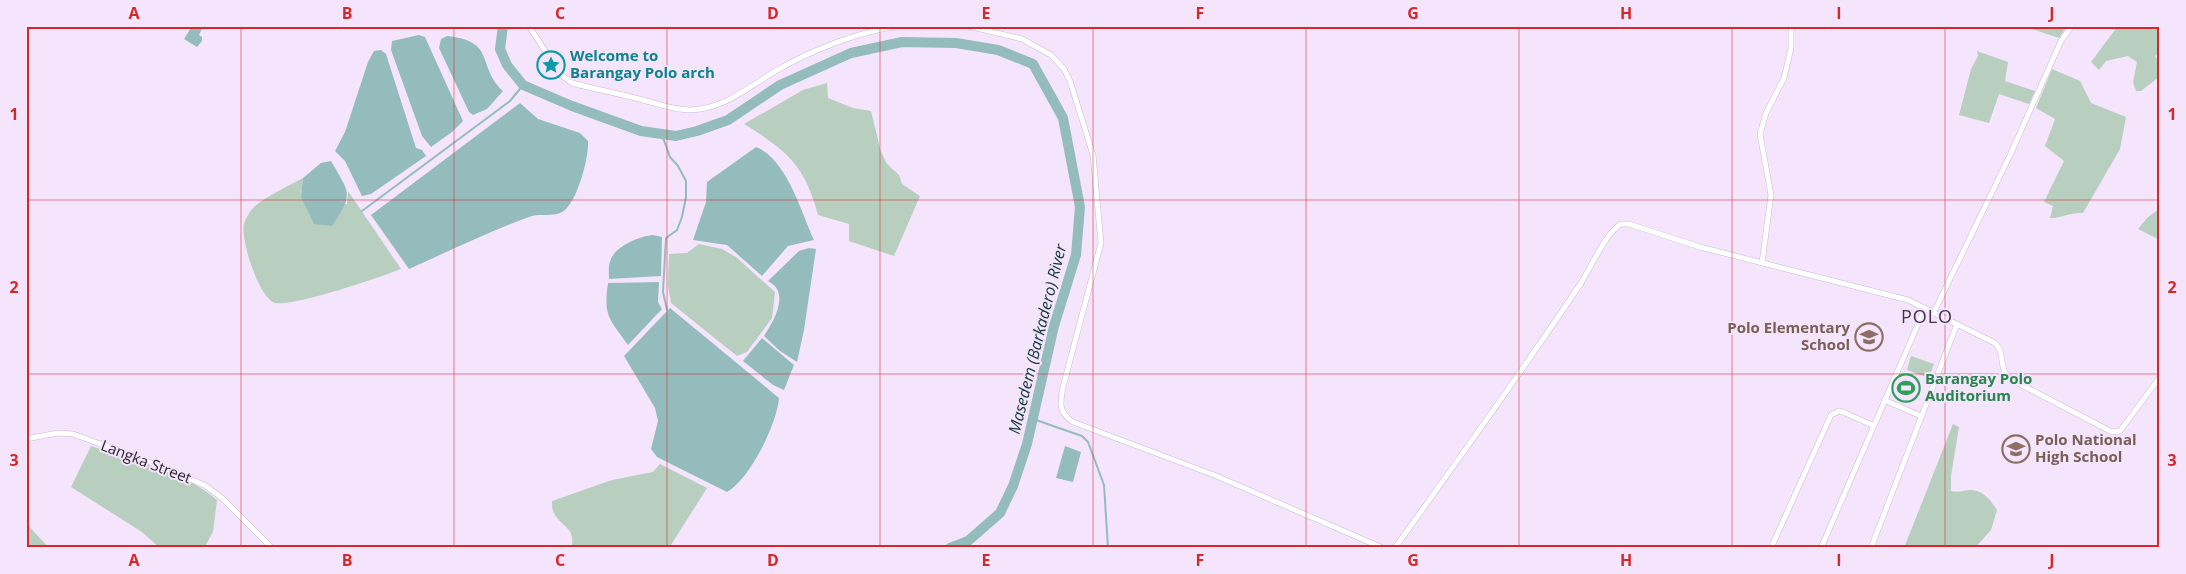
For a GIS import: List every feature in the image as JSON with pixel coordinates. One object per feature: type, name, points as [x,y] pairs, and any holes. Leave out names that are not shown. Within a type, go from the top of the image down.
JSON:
[{"type":"street","points":[[529,26],[560,74],[572,83],[664,107],[692,110],[711,106],[736,97],[779,69],[804,57],[860,35],[896,26]]},
{"type":"street","points":[[968,26],[1022,39],[1051,56],[1064,69],[1070,80],[1093,155],[1101,243],[1063,387],[1060,410],[1064,416],[1073,422],[1214,475],[1383,548]]},
{"type":"street","points":[[1762,263],[1771,195],[1761,141],[1761,128],[1766,113],[1784,78],[1790,48],[1790,26]]},
{"type":"street","points":[[1934,312],[2011,153],[2061,42],[2072,26]]},
{"type":"street","points":[[1395,548],[1482,428],[1617,226],[1629,224],[1700,247],[1876,291],[1925,308],[1995,343],[2000,348],[2002,368],[2010,379],[2112,432],[2120,431],[2160,377]]},
{"type":"street","points":[[1821,548],[1872,426],[1925,308]]},
{"type":"street","points":[[1870,548],[1957,324]]},
{"type":"street","points":[[1884,400],[1921,416]]},
{"type":"street","points":[[1771,548],[1830,415],[1839,411],[1843,412],[1872,426]]},
{"type":"street","name":"Langka Street","points":[[26,439],[58,432],[73,434],[183,474],[206,486],[222,498],[272,548]]},
{"type":"shaded area","points":[[192,26],[203,26],[199,35],[202,37],[202,41],[197,47],[184,39]]},
{"type":"shaded area","points":[[2023,26],[2067,26],[2059,38]]},
{"type":"shaded area","points":[[2118,26],[2160,26],[2160,51],[2155,56],[2160,63],[2159,77],[2141,91],[2136,91],[2133,82],[2137,62],[2128,56],[2106,61],[2099,70],[2091,62]]},
{"type":"shaded area","points":[[419,35],[425,37],[463,121],[452,132],[431,147],[422,136],[391,50],[392,41]]},
{"type":"shaded area","points":[[447,36],[473,43],[484,56],[490,73],[503,91],[487,109],[473,115],[469,112],[439,48],[441,39]]},
{"type":"shaded area","points":[[381,50],[386,54],[416,148],[422,150],[426,156],[371,194],[362,196],[345,161],[335,151],[345,132],[368,62],[374,51]]},
{"type":"shaded area","points":[[1977,51],[2008,62],[2005,81],[2035,91],[2029,104],[1999,94],[1989,123],[1959,115],[1971,69],[1978,56]]},
{"type":"shaded area","points":[[2052,69],[2080,81],[2091,103],[2126,117],[2120,149],[2083,213],[2050,218],[2053,206],[2044,202],[2064,161],[2045,146],[2055,119],[2036,108]]},
{"type":"shaded area","points":[[827,83],[828,98],[853,108],[871,111],[881,152],[887,164],[899,175],[902,184],[920,196],[894,256],[849,241],[849,224],[818,215],[807,183],[792,160],[771,142],[744,124],[803,90]]},
{"type":"shaded area","points":[[520,103],[538,119],[580,133],[588,141],[587,157],[575,196],[566,209],[558,214],[529,217],[409,269],[371,215]]},
{"type":"shaded area","points":[[756,147],[767,153],[785,174],[814,240],[788,246],[762,276],[727,245],[693,240],[706,202],[707,182]]},
{"type":"shaded area","points":[[331,161],[345,187],[347,193],[346,200],[344,207],[332,226],[314,224],[301,197],[303,178],[321,163]]},
{"type":"shaded area","points":[[303,178],[301,197],[347,204],[348,191],[401,269],[299,300],[275,303],[269,299],[257,280],[252,267],[245,242],[244,224],[250,211],[258,204]]},
{"type":"shaded area","points":[[2160,208],[2160,240],[2138,229],[2147,218]]},
{"type":"shaded area","points":[[653,235],[662,237],[661,276],[609,279],[610,261],[618,250],[642,237]]},
{"type":"shaded area","points":[[699,244],[722,249],[736,257],[775,292],[772,318],[747,352],[737,356],[671,303],[668,286],[669,254],[687,253]]},
{"type":"shaded area","points":[[809,248],[816,249],[804,330],[797,362],[780,351],[764,336],[776,314],[779,301],[776,288],[768,281],[799,251]]},
{"type":"shaded area","points":[[659,282],[658,302],[662,309],[628,345],[612,323],[607,311],[608,283]]},
{"type":"shaded area","points":[[670,308],[779,398],[773,422],[761,450],[745,475],[727,492],[657,457],[651,449],[658,421],[655,408],[624,356]]},
{"type":"shaded area","points":[[762,338],[794,365],[784,390],[773,385],[743,361]]},
{"type":"shaded area","points":[[1911,356],[1934,364],[1929,378],[1907,370]]},
{"type":"shaded area","points":[[1953,424],[1959,427],[1951,476],[1951,491],[1972,490],[1980,492],[1987,497],[1997,510],[1991,530],[1975,548],[1904,548]]},
{"type":"shaded area","points":[[91,446],[157,467],[189,481],[217,500],[213,532],[204,548],[160,548],[142,532],[71,487]]},
{"type":"shaded area","points":[[1065,446],[1081,452],[1073,482],[1056,478]]},
{"type":"shaded area","points":[[660,464],[707,488],[669,548],[641,546],[638,548],[571,548],[572,536],[554,513],[552,501],[612,480],[653,472]]},
{"type":"shaded area","points":[[26,523],[49,548],[26,548]]},
{"type":"waterway","name":"Masedem (Barkadero) River","points":[[503,26],[500,49],[507,65],[523,85],[572,106],[641,131],[676,136],[728,120],[780,85],[851,53],[902,42],[956,43],[998,50],[1033,64],[1063,118],[1080,207],[1076,255],[1054,326],[1027,444],[1013,486],[1000,513],[968,541],[950,548]]},
{"type":"waterway","points":[[362,211],[510,101],[523,85]]},
{"type":"waterway","points":[[662,135],[670,157],[678,166],[686,181],[686,197],[682,217],[677,230],[666,238],[663,292],[667,310]]},
{"type":"waterway","points":[[1033,419],[1082,436],[1088,442],[1104,485],[1108,548]]},
{"type":"place","name":"Welcome to Barangay Polo arch","points":[[551,65]]},
{"type":"place","name":"Polo Elementary School","points":[[1869,337]]},
{"type":"place","name":"Barangay Polo Auditorium","points":[[1906,388]]},
{"type":"place","name":"Polo National High School","points":[[2016,449]]},
{"type":"district","name":"POLO","points":[[1927,317]]}]
